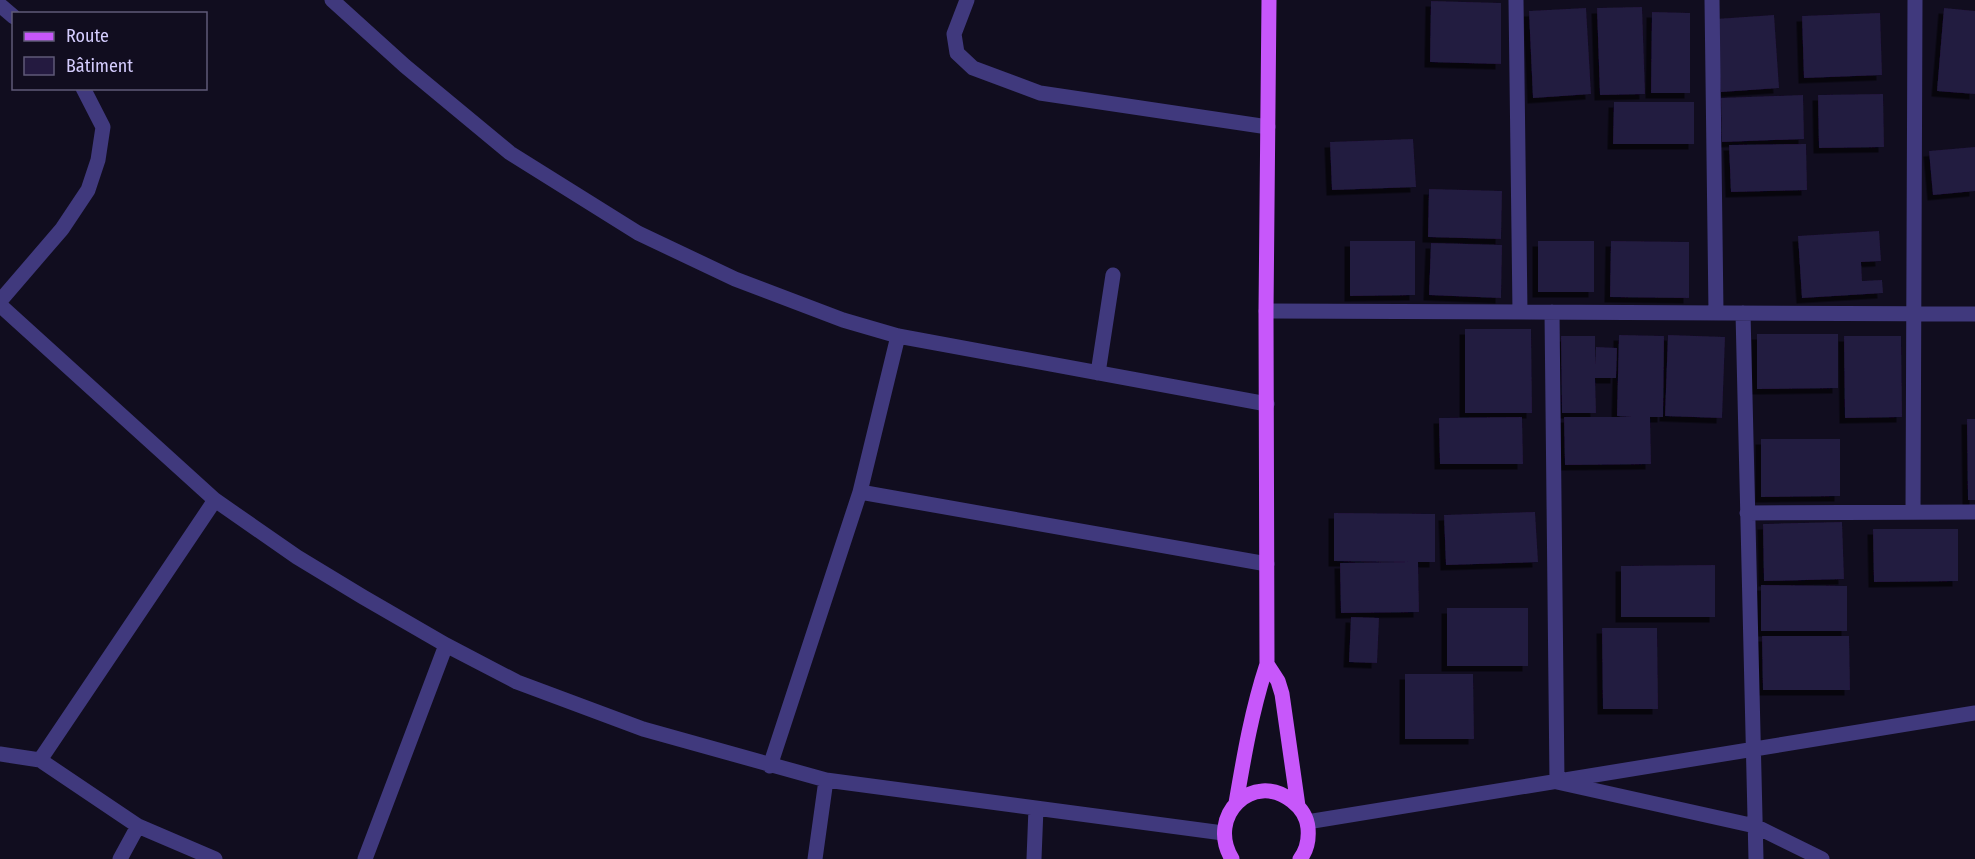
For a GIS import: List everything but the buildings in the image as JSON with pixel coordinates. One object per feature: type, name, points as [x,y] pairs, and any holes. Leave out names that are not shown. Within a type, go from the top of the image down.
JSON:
[{"type":"main road","points":[[1232,859],[1225,846],[1223,833],[1227,817],[1236,803],[1248,732],[1267,663],[1266,311],[1269,0]]},
{"type":"main road","points":[[1267,663],[1278,681],[1282,694],[1298,806]]},
{"type":"main road","points":[[1236,803],[1250,794],[1268,791],[1285,795],[1298,806],[1307,822],[1309,839],[1304,855],[1300,859]]},
{"type":"street","points":[[332,0],[405,66],[510,153],[638,233],[735,279],[843,320],[897,336],[1267,404]]},
{"type":"street","points":[[967,0],[954,34],[957,53],[973,68],[1040,93],[1268,126]]},
{"type":"street","points":[[1516,0],[1520,312]]},
{"type":"street","points":[[1712,0],[1716,312]]},
{"type":"street","points":[[1913,512],[1915,0]]},
{"type":"street","points":[[0,5],[12,15]]},
{"type":"street","points":[[84,90],[103,127],[98,160],[87,190],[62,229],[0,303],[215,501],[297,557],[446,645],[517,682],[643,729],[826,780],[1223,833]]},
{"type":"street","points":[[1098,373],[1113,275]]},
{"type":"street","points":[[1266,311],[1975,314]]},
{"type":"street","points":[[1552,312],[1557,782]]},
{"type":"street","points":[[1743,313],[1756,859]]},
{"type":"street","points":[[770,766],[860,492],[897,336]]},
{"type":"street","points":[[860,492],[1267,564]]},
{"type":"street","points":[[40,760],[215,501]]},
{"type":"street","points":[[1747,513],[1975,512]]},
{"type":"street","points":[[365,859],[446,645]]},
{"type":"street","points":[[1307,822],[1975,713]]},
{"type":"street","points":[[0,754],[40,760],[138,826],[215,859]]},
{"type":"street","points":[[815,859],[826,780]]},
{"type":"street","points":[[1557,782],[1755,826],[1822,859]]},
{"type":"street","points":[[1034,859],[1036,808]]},
{"type":"street","points":[[120,859],[138,826]]}]
